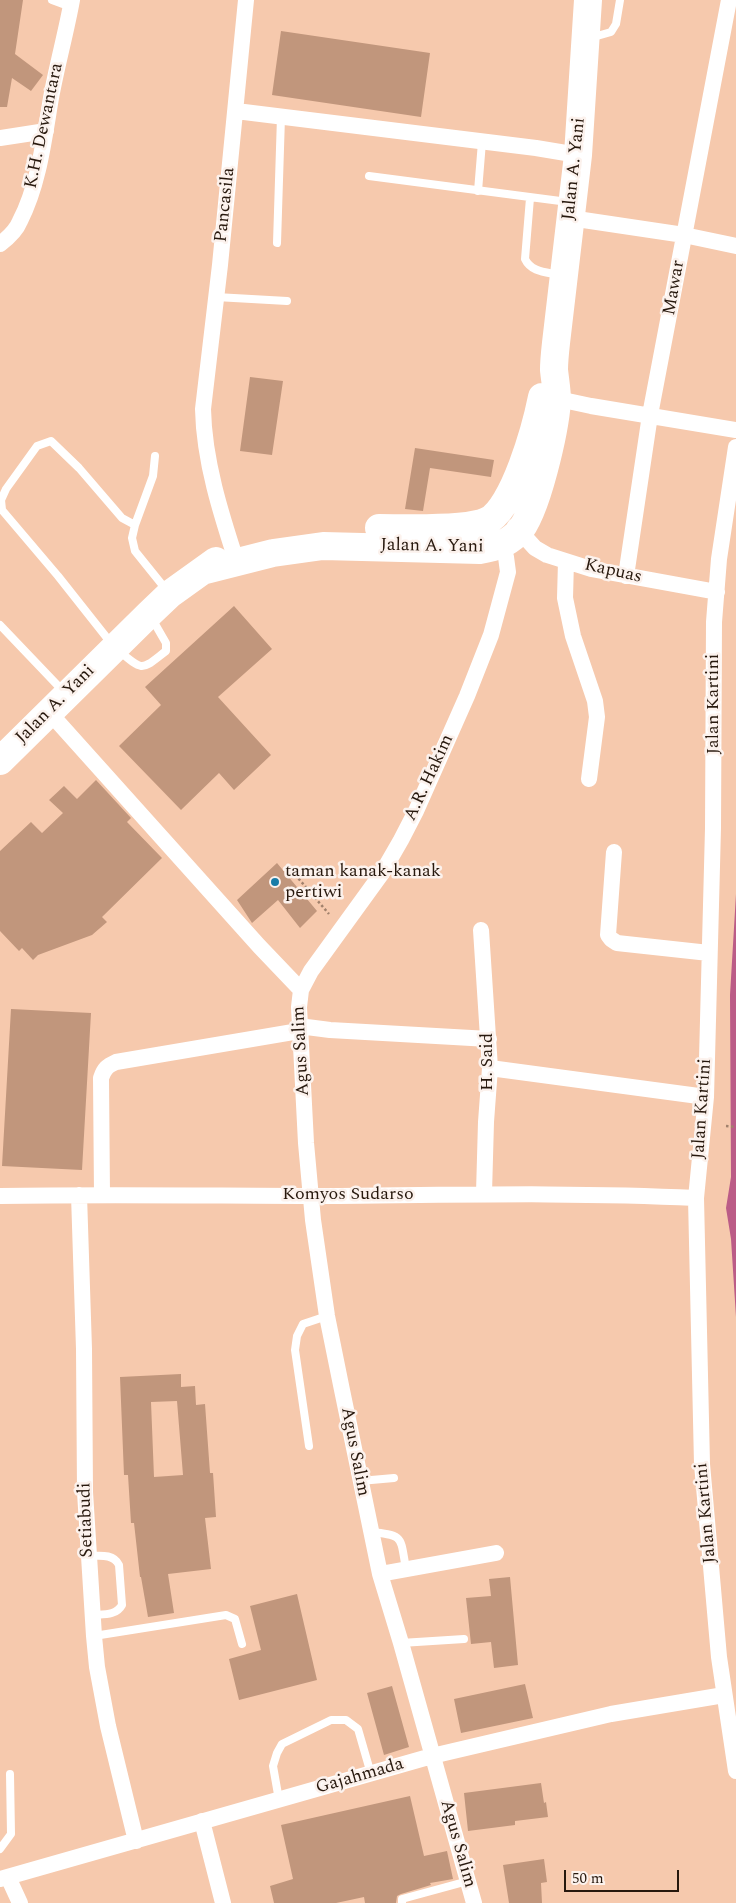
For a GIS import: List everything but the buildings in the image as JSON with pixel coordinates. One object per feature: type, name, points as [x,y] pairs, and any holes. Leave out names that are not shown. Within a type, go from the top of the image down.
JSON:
[{"type":"highway","name":"Jalan A. Yani","points":[[235,556],[323,546],[480,550],[510,539],[527,519],[538,491],[551,440],[550,397],[578,155],[588,0]]},
{"type":"highway","name":"Jalan A. Yani","points":[[0,761],[170,594],[202,571],[235,556],[268,537],[338,528],[462,527],[478,525],[495,515],[510,496],[535,425],[550,397]]},
{"type":"street","name":"Pancasila","points":[[235,556],[222,516],[206,446],[203,409],[236,112],[246,0]]},
{"type":"street","name":"Mawar","points":[[626,576],[650,415],[729,0]]},
{"type":"street","name":"K.H. Dewantara","points":[[0,244],[10,236],[20,223],[30,199],[71,4]]},
{"type":"street","points":[[236,112],[536,148],[578,155]]},
{"type":"street","points":[[0,138],[46,130]]},
{"type":"street","points":[[571,211],[736,246]]},
{"type":"street","points":[[550,397],[736,430]]},
{"type":"street","name":"Jalan Kartini","points":[[736,447],[720,551],[714,622],[714,768],[706,1097],[696,1198],[702,1464],[719,1657],[736,1771]]},
{"type":"street","points":[[495,515],[510,539]]},
{"type":"street","points":[[495,515],[510,539]]},
{"type":"street","name":"Kapuas","points":[[510,539],[535,548],[547,555],[591,569],[717,592]]},
{"type":"street","name":"A.R. Hakim","points":[[301,990],[311,972],[382,873],[420,802],[467,696],[494,625],[508,572],[506,557],[510,539]]},
{"type":"street","points":[[566,561],[565,598],[573,636],[595,701],[597,717],[589,779]]},
{"type":"street","points":[[57,703],[301,990]]},
{"type":"street","points":[[614,852],[608,935],[611,940],[617,943],[709,953]]},
{"type":"street","name":"H. Said","points":[[481,930],[490,1068],[484,1193]]},
{"type":"street","name":"Agus Salim","points":[[301,990],[299,1029],[311,1196],[328,1316],[370,1532],[380,1574],[474,1903]]},
{"type":"street","points":[[102,1195],[101,1078],[103,1071],[108,1065],[299,1029],[489,1040]]},
{"type":"street","points":[[490,1068],[706,1097]]},
{"type":"street","name":"Komyos Sudarso","points":[[0,1196],[311,1196],[484,1193],[696,1198]]},
{"type":"street","name":"Setiabudi","points":[[79,1195],[88,1556],[92,1615],[97,1668],[108,1726],[136,1841]]},
{"type":"street","points":[[380,1574],[496,1552]]},
{"type":"street","name":"Gajahmada","points":[[4,1878],[432,1756],[611,1714],[724,1695]]},
{"type":"street","points":[[202,1821],[223,1903]]},
{"type":"street","points":[[4,1878],[20,1903]]},
{"type":"lane","points":[[52,0],[71,4]]},
{"type":"lane","points":[[586,39],[611,32],[616,24],[620,0]]},
{"type":"lane","points":[[277,243],[281,117]]},
{"type":"lane","points":[[478,191],[482,142]]},
{"type":"lane","points":[[369,176],[530,198],[571,211]]},
{"type":"lane","points":[[530,198],[525,259],[528,265],[535,270],[563,276]]},
{"type":"lane","points":[[216,297],[287,301]]},
{"type":"lane","points":[[135,525],[122,518],[79,468],[51,441],[37,446],[6,489],[1,500],[2,510],[11,522],[58,576],[114,647],[140,668],[145,667],[166,651],[166,643],[149,614]]},
{"type":"lane","points":[[155,456],[153,476],[132,538],[135,551],[170,594]]},
{"type":"lane","points":[[0,625],[6,630],[57,703]]},
{"type":"lane","points":[[309,1446],[295,1350],[297,1336],[303,1324],[328,1316]]},
{"type":"lane","points":[[360,1481],[394,1478]]},
{"type":"lane","points":[[370,1532],[398,1536],[406,1569]]},
{"type":"lane","points":[[88,1556],[112,1557],[116,1560],[122,1605],[119,1610],[113,1613],[92,1615]]},
{"type":"lane","points":[[94,1636],[226,1615],[236,1618],[242,1644]]},
{"type":"lane","points":[[401,1643],[464,1639]]},
{"type":"lane","points":[[279,1800],[273,1766],[282,1744],[331,1720],[346,1720],[358,1730],[371,1774]]},
{"type":"lane","points":[[0,1850],[11,1834],[10,1774]]},
{"type":"lane","points":[[402,1903],[402,1899],[468,1881]]},
{"type":"path","points":[[292,871],[329,914]]},
{"type":"path","points":[[726,1126],[736,1127]]},
{"type":"shaded area","points":[[736,894],[736,1317],[731,1239],[726,1208],[731,1177],[730,995]]},
{"type":"place","name":"taman kanak-kanak pertiwi","points":[[275,882]]}]
